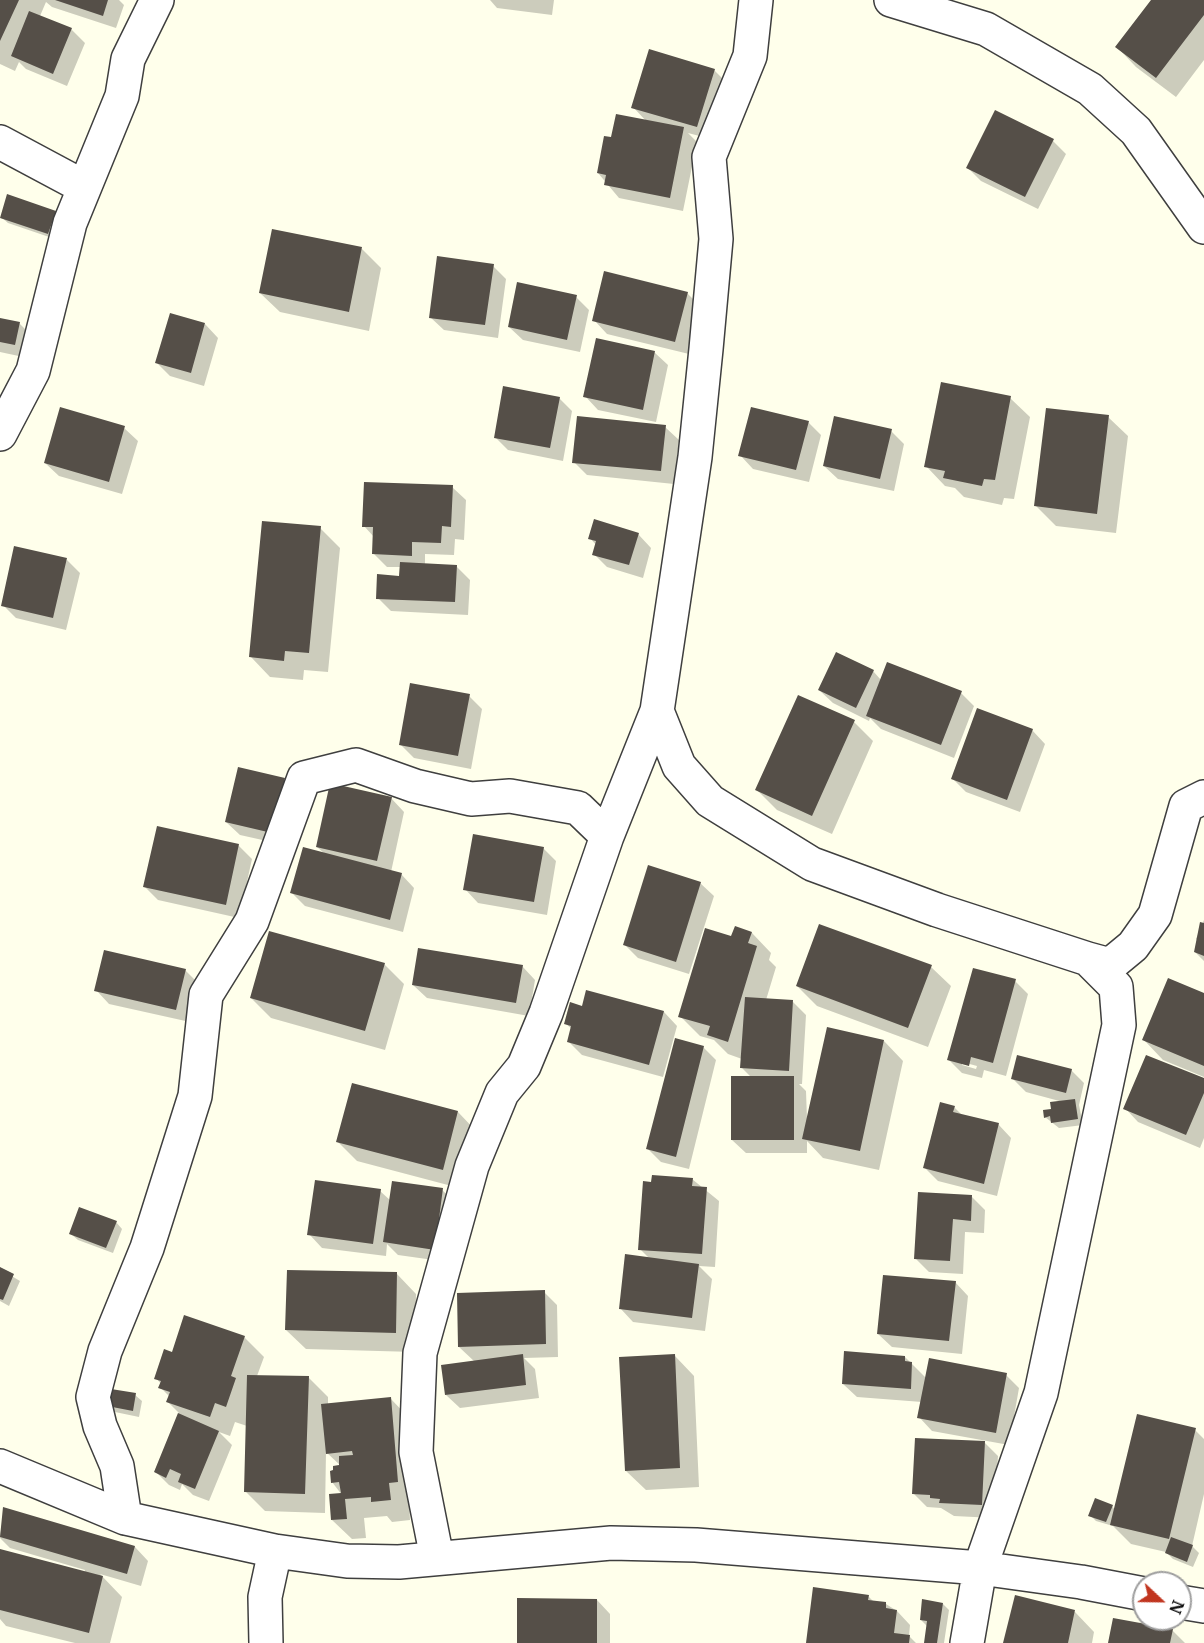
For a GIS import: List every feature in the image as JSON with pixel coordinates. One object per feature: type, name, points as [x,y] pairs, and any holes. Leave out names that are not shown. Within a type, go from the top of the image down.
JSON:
[{"type":"street","points":[[0,434],[33,371],[70,223],[122,96],[128,59],[157,0]]},
{"type":"street","points":[[437,1558],[416,1452],[420,1353],[472,1166],[501,1093],[524,1066],[546,1013],[608,836],[657,711],[695,457],[710,305],[716,239],[709,157],[750,56],[756,0]]},
{"type":"street","points":[[891,0],[986,29],[1090,89],[1136,132],[1204,227]]},
{"type":"street","points":[[0,142],[84,187]]},
{"type":"street","points":[[657,711],[679,766],[710,801],[812,864],[938,910],[1110,965],[1132,946],[1155,915],[1186,806],[1204,797]]},
{"type":"street","points":[[125,1518],[117,1466],[100,1426],[93,1397],[105,1351],[147,1248],[195,1096],[206,995],[252,921],[304,778],[356,765],[415,786],[471,799],[510,796],[578,808],[608,836]]},
{"type":"street","points":[[967,1643],[980,1568],[1041,1393],[1119,1025],[1116,987],[1088,959]]},
{"type":"street","points":[[0,1466],[125,1518],[276,1551],[348,1561],[399,1562],[611,1543],[696,1545],[980,1568],[1132,1592]]},
{"type":"street","points":[[266,1643],[266,1597],[276,1551]]},
{"type":"building","points":[[0,0],[19,0],[0,41]]},
{"type":"building","points":[[55,0],[108,0],[103,16]]},
{"type":"building","points":[[1151,0],[1204,0],[1204,15],[1156,78],[1115,47]]},
{"type":"building","points":[[29,11],[72,28],[53,74],[11,56]]},
{"type":"building","points":[[649,49],[715,69],[697,127],[631,108]]},
{"type":"building","points":[[995,110],[1054,139],[1025,197],[966,168]]},
{"type":"building","points":[[616,114],[684,127],[670,198],[604,185],[606,175],[597,173],[604,136],[611,137]]},
{"type":"building","points":[[7,194],[56,211],[48,234],[0,218]]},
{"type":"building","points":[[272,229],[362,247],[349,312],[259,293]]},
{"type":"building","points":[[437,256],[494,264],[485,325],[429,318]]},
{"type":"building","points":[[604,271],[688,292],[675,342],[592,321]]},
{"type":"building","points":[[517,282],[577,295],[567,340],[508,327]]},
{"type":"building","points":[[170,313],[205,323],[191,373],[155,363]]},
{"type":"building","points":[[0,318],[20,322],[15,345],[0,342]]},
{"type":"building","points":[[596,338],[655,351],[643,410],[583,397]]},
{"type":"building","points":[[941,382],[1011,396],[995,480],[984,479],[982,486],[943,478],[945,471],[924,467]]},
{"type":"building","points":[[503,386],[560,397],[550,448],[494,438]]},
{"type":"building","points":[[60,407],[125,426],[109,482],[44,463]]},
{"type":"building","points":[[751,407],[809,421],[796,470],[738,456]]},
{"type":"building","points":[[1046,408],[1109,415],[1097,514],[1034,506]]},
{"type":"building","points":[[577,416],[666,425],[661,471],[572,463]]},
{"type":"building","points":[[834,416],[892,429],[880,479],[823,466]]},
{"type":"building","points":[[364,482],[453,485],[451,527],[442,526],[441,543],[412,542],[412,556],[372,554],[373,527],[362,527]]},
{"type":"building","points":[[594,519],[639,533],[629,565],[592,555],[596,541],[588,539]]},
{"type":"building","points":[[262,521],[321,526],[309,653],[285,651],[284,661],[249,657]]},
{"type":"building","points":[[14,546],[67,558],[53,618],[1,606]]},
{"type":"building","points":[[400,562],[457,565],[455,602],[376,599],[377,574],[399,576]]},
{"type":"building","points":[[836,652],[874,670],[856,708],[818,690]]},
{"type":"building","points":[[887,662],[962,691],[941,745],[866,716]]},
{"type":"building","points":[[410,683],[470,694],[458,756],[399,745]]},
{"type":"building","points":[[798,695],[855,720],[812,816],[755,790]]},
{"type":"building","points":[[977,708],[1033,729],[1007,800],[951,779]]},
{"type":"building","points":[[238,767],[285,778],[272,833],[225,822]]},
{"type":"building","points":[[330,783],[392,797],[377,861],[316,847]]},
{"type":"building","points":[[157,826],[239,844],[226,905],[143,887]]},
{"type":"building","points":[[473,834],[544,847],[534,902],[463,890]]},
{"type":"building","points":[[303,847],[402,873],[390,920],[290,893]]},
{"type":"building","points":[[648,865],[701,882],[676,962],[623,945]]},
{"type":"building","points":[[1200,922],[1204,923],[1204,956],[1194,952]]},
{"type":"building","points":[[819,924],[932,965],[908,1028],[796,986]]},
{"type":"building","points":[[735,926],[752,932],[748,943],[757,946],[728,1042],[707,1035],[710,1026],[678,1017],[705,928],[731,936]]},
{"type":"building","points":[[269,931],[385,963],[365,1031],[250,998]]},
{"type":"building","points":[[418,948],[523,965],[516,1003],[412,985]]},
{"type":"building","points":[[104,950],[186,969],[176,1010],[94,991]]},
{"type":"building","points":[[973,968],[1016,979],[993,1063],[971,1057],[969,1066],[947,1060]]},
{"type":"building","points":[[1168,978],[1204,993],[1204,1066],[1142,1040]]},
{"type":"building","points":[[586,990],[664,1011],[649,1065],[567,1042],[571,1026],[564,1024],[570,1002],[582,1006]]},
{"type":"building","points":[[745,997],[793,1000],[789,1071],[740,1068]]},
{"type":"building","points":[[827,1027],[884,1040],[860,1151],[802,1139]]},
{"type":"building","points":[[675,1038],[704,1046],[676,1157],[646,1149]]},
{"type":"building","points":[[1017,1055],[1072,1069],[1066,1093],[1011,1079]]},
{"type":"building","points":[[1146,1055],[1204,1078],[1204,1093],[1186,1135],[1123,1109]]},
{"type":"building","points":[[731,1076],[794,1076],[794,1140],[731,1140]]},
{"type":"building","points":[[352,1083],[458,1111],[443,1170],[336,1142]]},
{"type":"building","points":[[1075,1099],[1078,1119],[1051,1123],[1050,1116],[1044,1118],[1043,1110],[1051,1109],[1050,1102]]},
{"type":"building","points":[[940,1102],[955,1106],[953,1112],[999,1123],[984,1184],[923,1168]]},
{"type":"building","points":[[652,1175],[693,1178],[692,1186],[707,1187],[702,1254],[638,1250],[643,1181],[651,1182]]},
{"type":"building","points":[[315,1180],[381,1189],[373,1244],[307,1235]]},
{"type":"building","points":[[392,1181],[443,1188],[435,1250],[383,1242]]},
{"type":"building","points":[[918,1192],[972,1195],[971,1221],[953,1219],[950,1261],[914,1259]]},
{"type":"building","points":[[79,1207],[117,1221],[106,1248],[69,1234]]},
{"type":"building","points":[[625,1254],[699,1264],[692,1318],[619,1309]]},
{"type":"building","points":[[0,1267],[14,1274],[3,1300],[0,1299]]},
{"type":"building","points":[[287,1270],[397,1272],[396,1333],[285,1330]]},
{"type":"building","points":[[883,1275],[956,1281],[949,1341],[877,1334]]},
{"type":"building","points":[[545,1290],[546,1344],[458,1347],[457,1293]]},
{"type":"building","points":[[184,1315],[245,1336],[231,1376],[236,1378],[226,1407],[215,1403],[210,1417],[166,1402],[170,1392],[158,1388],[161,1381],[154,1379],[164,1349],[172,1352]]},
{"type":"building","points":[[844,1351],[905,1356],[905,1361],[912,1362],[911,1389],[842,1384]]},
{"type":"building","points":[[523,1354],[526,1385],[445,1395],[441,1365]]},
{"type":"building","points":[[675,1354],[680,1468],[625,1471],[619,1357]]},
{"type":"building","points":[[929,1358],[1007,1373],[996,1433],[917,1418]]},
{"type":"building","points":[[247,1375],[309,1376],[305,1494],[244,1492]]},
{"type":"building","points":[[111,1389],[136,1393],[133,1411],[107,1406]]},
{"type":"building","points":[[391,1397],[398,1482],[389,1483],[391,1500],[371,1502],[371,1497],[345,1499],[347,1519],[331,1520],[329,1494],[341,1493],[339,1482],[331,1483],[330,1471],[333,1470],[333,1466],[339,1465],[339,1456],[353,1455],[352,1451],[326,1454],[321,1404]]},
{"type":"building","points":[[178,1413],[219,1431],[195,1489],[178,1482],[181,1474],[170,1469],[166,1478],[154,1472]]},
{"type":"building","points":[[1137,1414],[1196,1428],[1169,1539],[1110,1525]]},
{"type":"building","points":[[915,1438],[985,1441],[982,1505],[939,1503],[940,1499],[930,1498],[930,1495],[912,1494]]},
{"type":"building","points":[[1095,1498],[1113,1505],[1106,1522],[1088,1516]]},
{"type":"building","points":[[3,1507],[135,1546],[127,1574],[0,1537]]},
{"type":"building","points":[[1171,1537],[1193,1545],[1187,1562],[1165,1553]]},
{"type":"building","points":[[0,1549],[103,1576],[89,1633],[0,1610]]},
{"type":"building","points":[[813,1587],[869,1595],[868,1600],[886,1602],[886,1608],[897,1610],[894,1633],[910,1635],[909,1643],[806,1643]]},
{"type":"building","points":[[1015,1595],[1075,1610],[1068,1643],[1003,1643]]},
{"type":"building","points":[[517,1598],[597,1599],[597,1643],[517,1643]]},
{"type":"building","points":[[922,1599],[943,1603],[937,1643],[924,1643],[927,1621],[920,1620]]},
{"type":"building","points":[[1113,1618],[1132,1621],[1132,1631],[1173,1631],[1170,1643],[1108,1643]]}]
